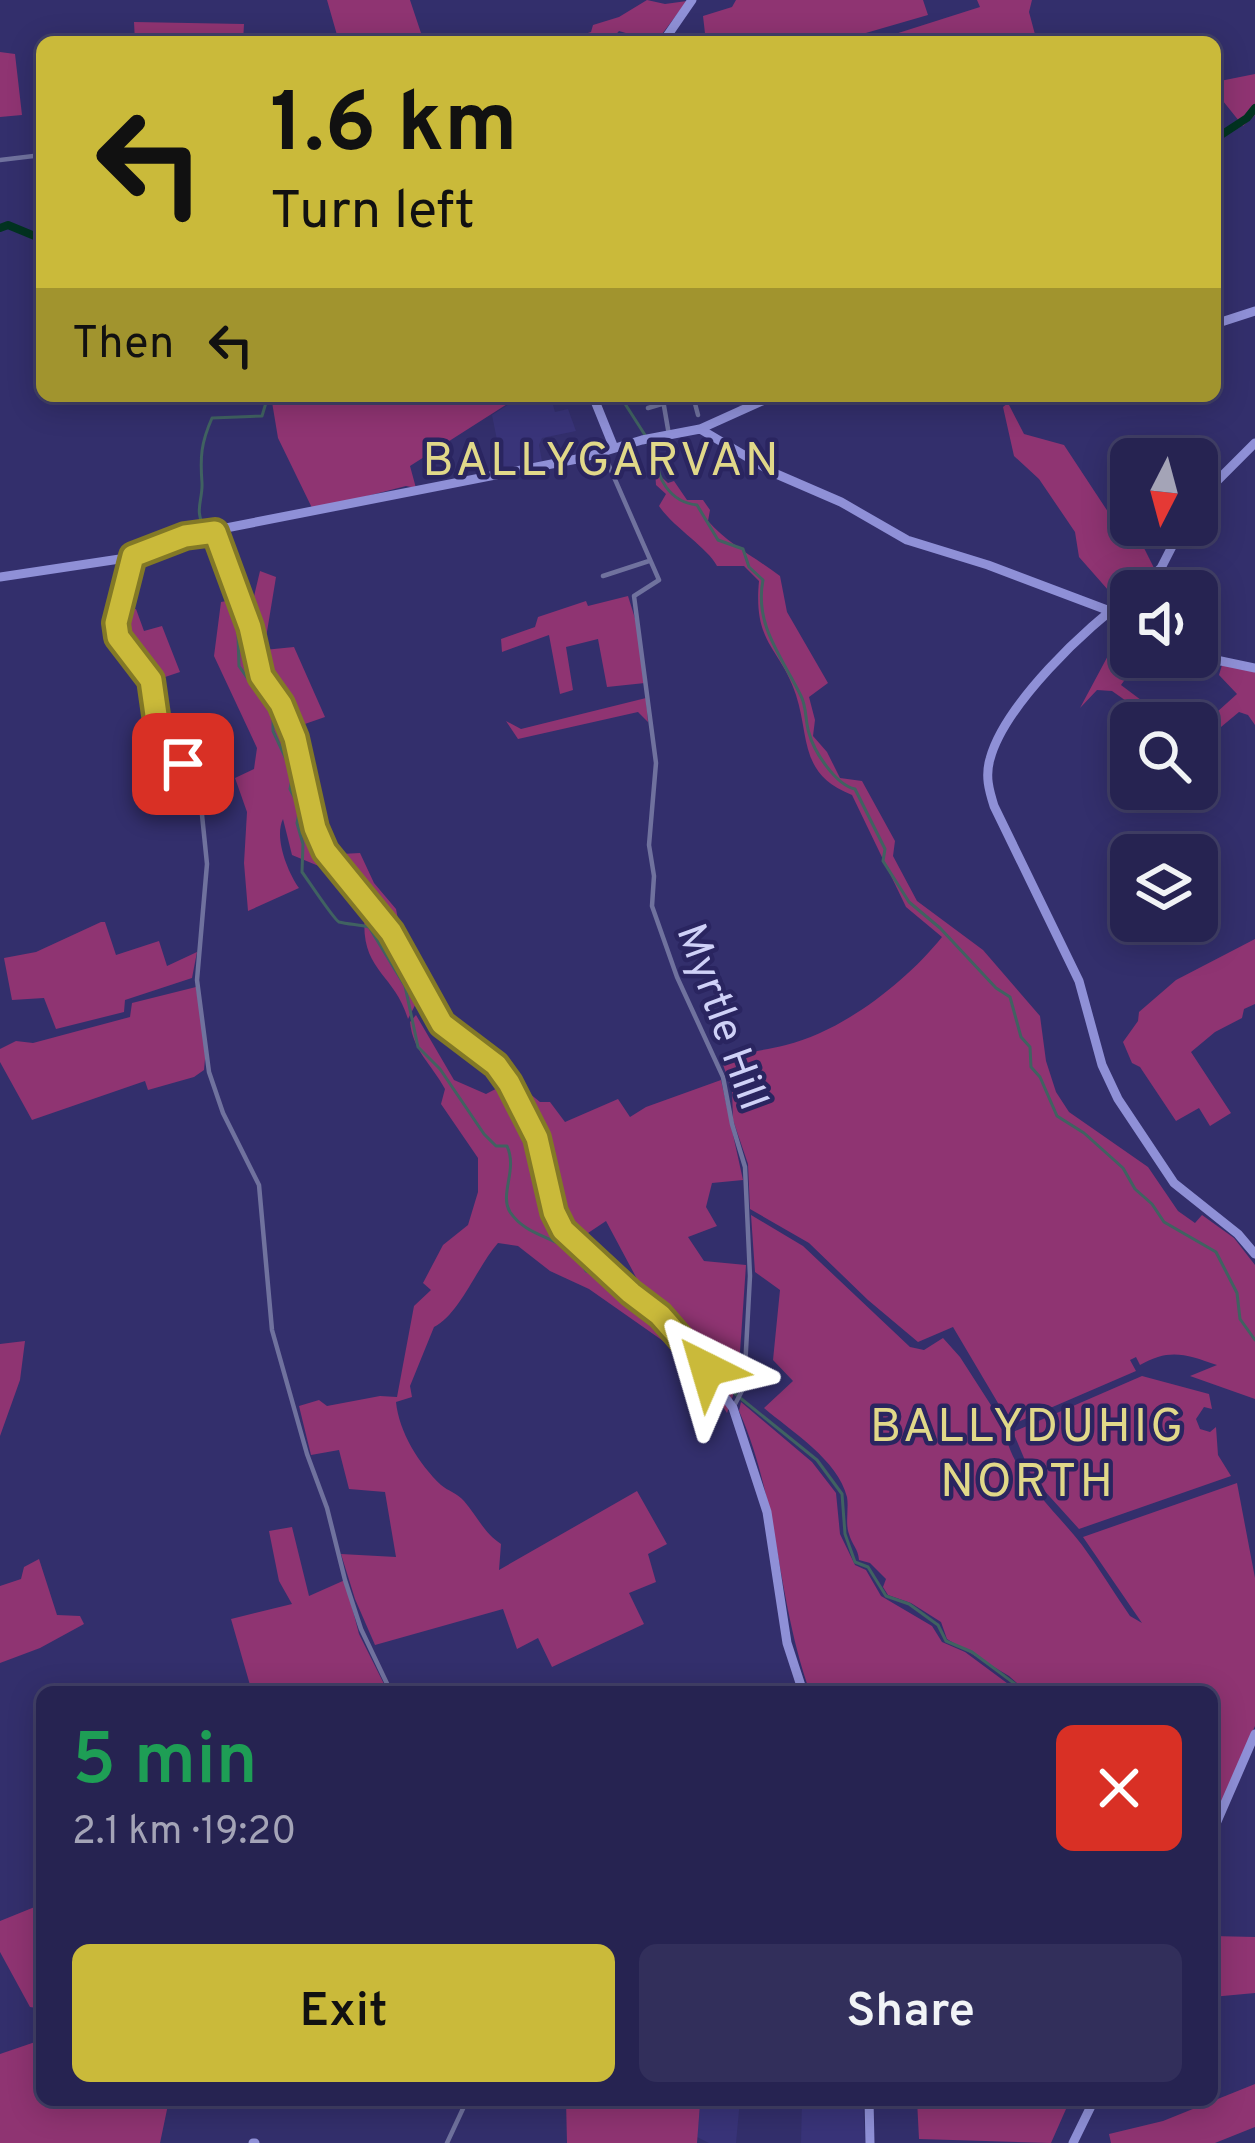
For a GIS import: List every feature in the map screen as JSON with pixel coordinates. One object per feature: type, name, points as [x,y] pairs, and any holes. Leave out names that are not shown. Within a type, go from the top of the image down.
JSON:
[{"type":"street","points":[[667,36],[692,0]]},
{"type":"street","points":[[0,160],[36,156]]},
{"type":"street","points":[[1221,322],[1255,310]]},
{"type":"street","points":[[595,402],[651,560],[603,576]]},
{"type":"street","points":[[648,408],[675,402]]},
{"type":"street","points":[[693,402],[698,415]]},
{"type":"street","points":[[0,577],[133,556],[185,536],[700,429],[757,402]]},
{"type":"street","points":[[664,406],[669,435]]},
{"type":"street","points":[[700,429],[774,473],[841,502],[907,540],[1110,609]]},
{"type":"street","points":[[1218,480],[1255,442]]},
{"type":"street","points":[[210,532],[250,627],[261,676],[292,730],[325,851],[391,932],[442,1024],[503,1072],[537,1138],[559,1222],[568,1237],[660,1315],[738,1402],[767,1512],[775,1578],[801,1686]]},
{"type":"street","points":[[133,556],[116,623],[118,637],[151,680],[159,736],[185,766],[200,796],[207,864],[197,980],[208,1072],[259,1185],[272,1330],[345,1580],[388,1686]]},
{"type":"street","name":"Myrtle Hill","points":[[651,560],[659,583],[640,591],[634,600],[656,763],[649,845],[652,906],[677,977],[723,1077],[745,1167],[751,1276],[738,1402]]},
{"type":"street","points":[[1110,610],[1067,647],[1012,719],[990,759],[988,784],[994,806],[1079,981],[1102,1065],[1118,1099],[1182,1192],[1238,1234],[1255,1254]]},
{"type":"street","points":[[1218,660],[1255,668]]},
{"type":"street","points":[[1218,1819],[1255,1734]]},
{"type":"street","points":[[448,2143],[464,2106]]},
{"type":"street","points":[[868,2106],[870,2143]]},
{"type":"street","points":[[1074,2143],[1091,2106]]},
{"type":"shaded area","points":[[327,0],[410,0],[422,36],[337,36]]},
{"type":"shaded area","points":[[647,0],[687,1],[661,36],[619,31],[614,36],[578,36],[591,32],[593,25],[619,17]]},
{"type":"shaded area","points":[[736,0],[923,0],[928,15],[855,36],[705,36],[703,16],[732,7]]},
{"type":"shaded area","points":[[977,0],[1032,0],[1029,12],[1035,36],[889,36],[980,7]]},
{"type":"shaded area","points":[[134,22],[244,24],[243,36],[135,36]]},
{"type":"shaded area","points":[[0,52],[15,54],[22,115],[0,117]]},
{"type":"shaded area","points":[[1255,74],[1255,115],[1243,126],[1221,102],[1221,81]]},
{"type":"shaded area","points":[[272,402],[511,402],[410,466],[416,488],[406,486],[313,510],[278,438]]},
{"type":"shaded area","points":[[513,402],[552,402],[555,412],[568,409],[576,431],[542,438],[542,461],[503,470],[492,415]]},
{"type":"shaded area","points":[[1008,403],[1024,434],[1064,445],[1110,515],[1110,546],[1143,546],[1155,570],[1110,570],[1110,592],[1079,557],[1075,532],[1039,479],[1014,456],[1003,407]]},
{"type":"shaded area","points":[[655,471],[668,483],[674,481],[687,500],[703,500],[710,510],[708,521],[716,529],[780,576],[787,612],[828,683],[809,697],[815,720],[813,736],[840,778],[862,781],[895,841],[893,856],[917,901],[983,950],[1040,1016],[1046,1061],[1056,1092],[1069,1112],[1148,1167],[1178,1211],[1195,1223],[1202,1215],[1234,1238],[1255,1265],[1255,1399],[1190,1376],[1217,1365],[1178,1354],[1140,1365],[1136,1357],[1130,1360],[1136,1371],[1011,1425],[953,1327],[918,1342],[809,1243],[750,1209],[748,1164],[733,1120],[732,1090],[722,1062],[808,1038],[851,1017],[892,987],[942,937],[906,907],[852,795],[823,777],[815,766],[796,695],[760,619],[759,581],[744,566],[717,566],[665,514],[659,506],[666,494],[656,485]]},
{"type":"shaded area","points":[[260,571],[276,577],[264,650],[294,647],[325,717],[299,726],[324,812],[311,827],[322,855],[360,853],[374,883],[396,909],[403,944],[426,984],[408,1019],[372,960],[365,913],[326,869],[292,855],[283,819],[283,854],[299,888],[248,911],[247,812],[235,778],[254,769],[257,748],[214,656],[221,602],[243,598],[251,609]]},
{"type":"shaded area","points":[[628,596],[639,631],[645,683],[607,687],[598,639],[566,647],[573,690],[560,694],[549,635],[502,652],[501,639],[535,627],[538,617],[586,601],[588,606]]},
{"type":"shaded area","points":[[136,609],[144,631],[162,626],[180,672],[151,676],[127,648],[118,623],[123,610]]},
{"type":"shaded area","points":[[1110,652],[1110,678],[1126,678],[1121,685],[1144,702],[1128,702],[1112,691],[1097,690],[1080,708]]},
{"type":"shaded area","points":[[1222,665],[1255,672],[1255,725],[1239,712],[1218,730],[1218,711],[1237,694],[1219,675]]},
{"type":"shaded area","points":[[646,698],[648,722],[638,712],[518,739],[506,721],[521,729]]},
{"type":"shaded area","points":[[105,922],[116,955],[159,941],[167,966],[197,952],[192,978],[125,1000],[124,1012],[56,1029],[44,998],[12,1000],[4,958],[36,952]]},
{"type":"shaded area","points":[[1255,939],[1255,1004],[1191,1052],[1231,1113],[1210,1126],[1199,1108],[1176,1121],[1140,1067],[1132,1063],[1123,1042],[1139,1012],[1176,980]]},
{"type":"shaded area","points":[[196,987],[206,1048],[204,1070],[148,1090],[145,1081],[32,1120],[0,1062],[0,1049],[16,1041],[33,1043],[130,1017],[132,1003]]},
{"type":"shaded area","points":[[416,1015],[454,1080],[486,1094],[513,1080],[540,1102],[550,1102],[565,1122],[618,1099],[630,1117],[721,1080],[743,1180],[712,1183],[706,1207],[717,1226],[688,1237],[704,1261],[746,1265],[738,1381],[727,1413],[701,1373],[676,1350],[518,1246],[498,1243],[452,1312],[434,1327],[410,1386],[412,1397],[396,1402],[406,1436],[425,1467],[461,1498],[501,1544],[499,1570],[637,1491],[667,1544],[648,1554],[656,1582],[629,1593],[644,1624],[552,1667],[538,1638],[517,1649],[503,1609],[375,1645],[341,1554],[396,1557],[385,1492],[349,1489],[339,1450],[311,1455],[299,1406],[319,1400],[327,1406],[397,1397],[414,1306],[431,1290],[423,1283],[443,1245],[468,1225],[478,1192],[478,1158],[441,1104],[445,1089],[419,1049],[410,1022]],"holes":[[[606,1221],[637,1279],[624,1280],[597,1250],[584,1246],[585,1235]]]},
{"type":"shaded area","points":[[751,1215],[803,1246],[910,1347],[924,1350],[943,1338],[1005,1427],[1024,1475],[1082,1545],[1130,1616],[1142,1623],[1083,1537],[1237,1483],[1255,1578],[1255,1726],[1218,1810],[1218,1686],[1020,1686],[947,1639],[941,1622],[888,1595],[883,1587],[886,1579],[870,1563],[859,1560],[848,1530],[842,1483],[812,1447],[764,1408],[793,1381],[773,1360],[780,1290],[755,1272]]},
{"type":"shaded area","points":[[25,1341],[20,1380],[0,1436],[0,1344]]},
{"type":"shaded area","points":[[1142,1376],[1209,1394],[1212,1409],[1204,1407],[1196,1419],[1200,1429],[1210,1432],[1216,1427],[1218,1455],[1231,1476],[1079,1529],[1032,1477],[1013,1432]]},
{"type":"shaded area","points":[[741,1402],[812,1462],[836,1493],[840,1534],[855,1565],[866,1570],[881,1596],[932,1626],[942,1642],[965,1652],[1011,1686],[808,1686],[762,1480],[739,1411]]},
{"type":"shaded area","points":[[292,1527],[309,1596],[345,1580],[359,1634],[385,1686],[250,1686],[231,1619],[292,1604],[279,1581],[269,1531]]},
{"type":"shaded area","points":[[39,1559],[57,1615],[80,1616],[84,1624],[0,1663],[0,1586],[21,1579],[24,1567]]},
{"type":"shaded area","points":[[36,1906],[36,2008],[30,2007],[0,1952],[0,1921]]},
{"type":"shaded area","points":[[1218,1936],[1255,1937],[1255,1993],[1218,1996]]},
{"type":"shaded area","points":[[36,2042],[36,2106],[168,2106],[160,2143],[0,2143],[0,2054]]},
{"type":"shaded area","points":[[1255,2084],[1255,2127],[1215,2143],[1111,2143],[1109,2134],[1200,2106],[1218,2106],[1218,2099]]},
{"type":"shaded area","points":[[566,2106],[700,2106],[697,2143],[567,2143]]},
{"type":"shaded area","points":[[700,2106],[739,2106],[736,2143],[709,2143],[697,2137]]},
{"type":"shaded area","points":[[802,2106],[863,2106],[865,2143],[801,2143]]},
{"type":"shaded area","points":[[917,2106],[1067,2106],[1051,2143],[919,2139]]},
{"type":"waterway","points":[[1221,135],[1255,108]]},
{"type":"waterway","points":[[0,228],[8,225],[36,237]]},
{"type":"waterway","points":[[206,529],[199,511],[201,458],[212,418],[262,416],[266,402]]},
{"type":"waterway","points":[[624,402],[645,435]]},
{"type":"waterway","points":[[648,445],[658,452],[666,487],[679,499],[697,505],[718,540],[743,549],[749,567],[763,580],[766,626],[803,701],[812,741],[833,775],[855,789],[885,849],[883,861],[909,902],[1010,997],[1021,1037],[1030,1047],[1031,1067],[1057,1116],[1123,1168],[1164,1222],[1216,1252],[1237,1293],[1240,1319],[1255,1340]]},
{"type":"waterway","points":[[211,537],[218,567],[237,606],[239,666],[273,715],[273,731],[293,774],[290,789],[300,808],[302,872],[339,922],[369,927],[405,986],[418,1047],[440,1069],[484,1134],[496,1146],[507,1146],[510,1212],[528,1229],[569,1250],[586,1271],[612,1279]]},
{"type":"waterway","points":[[632,1285],[675,1322],[728,1388],[817,1460],[842,1494],[845,1534],[855,1562],[868,1567],[886,1596],[909,1604],[938,1625],[946,1641],[972,1652],[1018,1686]]},
{"type":"district","name":"BALLYGARVAN","points":[[602,458]]},
{"type":"district","name":"BALLYDUHIG NORTH","points":[[1028,1452]]},
{"type":"route","points":[[183,764],[159,736],[151,680],[118,637],[116,623],[133,556],[185,536],[215,532],[250,627],[261,676],[281,704],[295,738],[315,828],[325,851],[391,932],[442,1024],[496,1065],[509,1083],[537,1138],[554,1212],[563,1230],[660,1315],[707,1369]]}]
